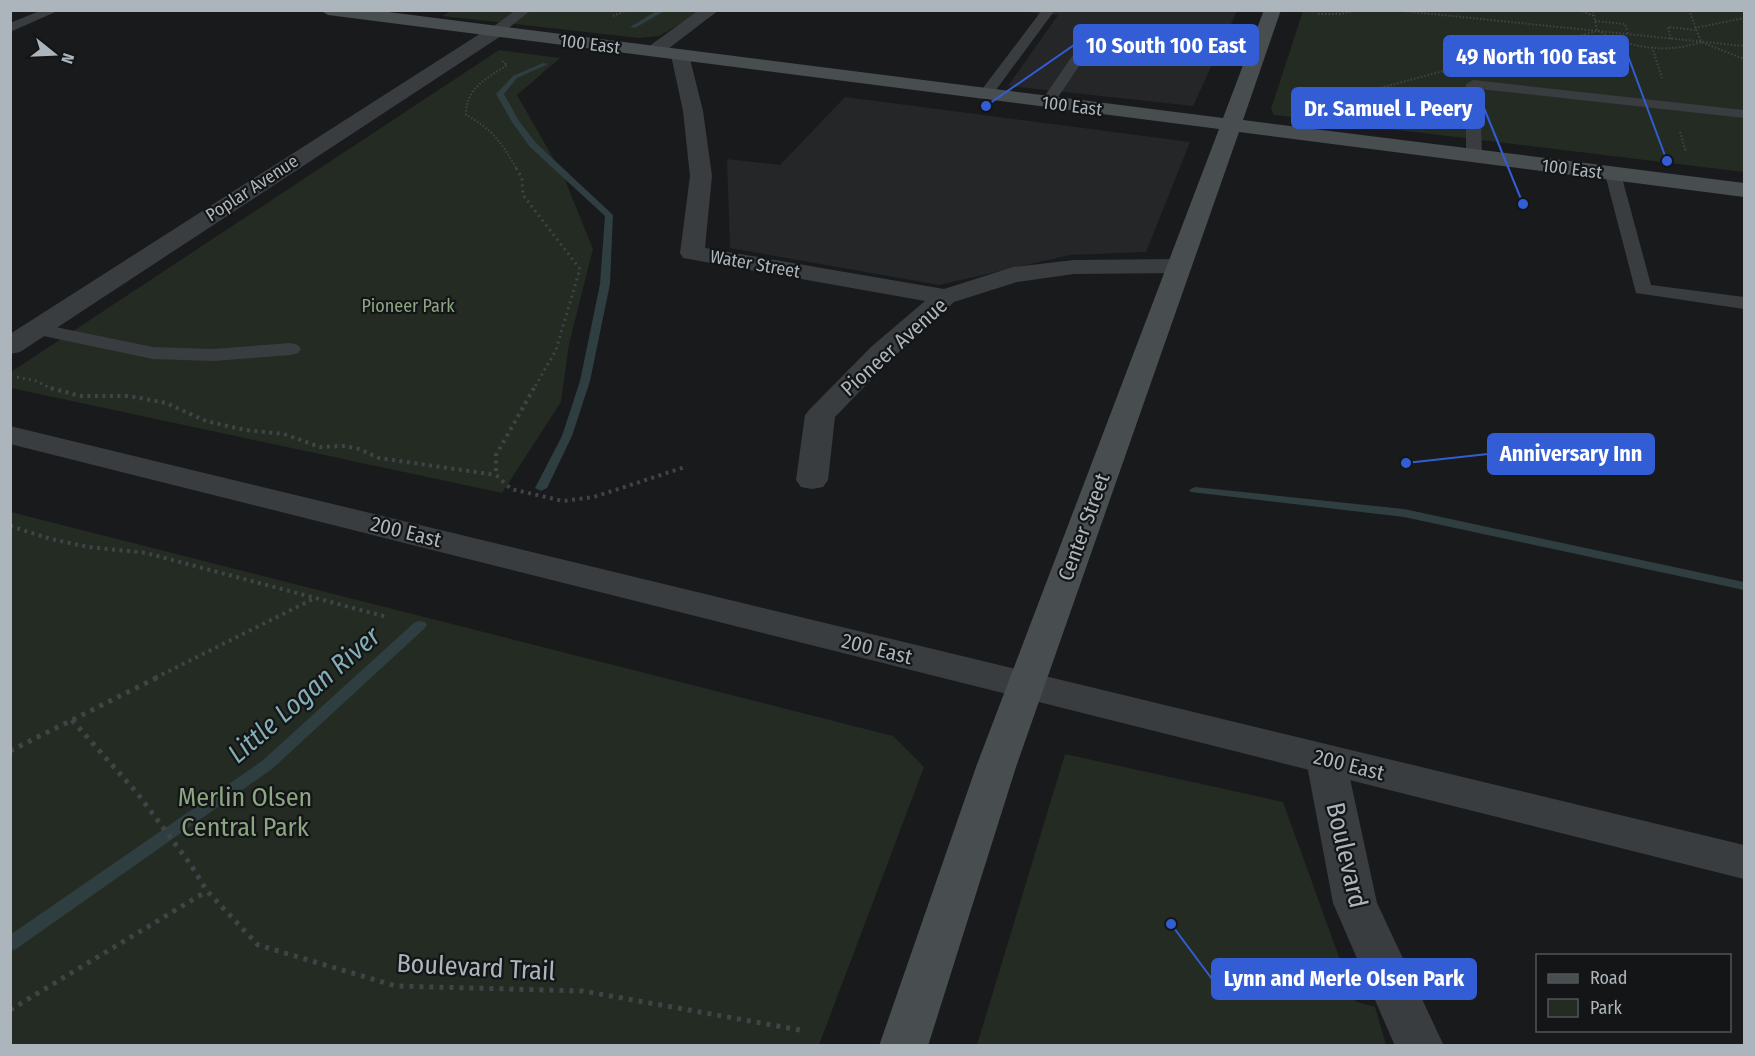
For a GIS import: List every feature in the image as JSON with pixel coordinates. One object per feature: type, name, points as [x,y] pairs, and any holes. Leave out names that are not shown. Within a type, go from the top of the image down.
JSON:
[{"type":"main road","name":"100 East","points":[[328,10],[1744,190]]},
{"type":"main road","name":"Center Street","points":[[903,1046],[1025,685],[1273,10]]},
{"type":"street","points":[[654,51],[711,10]]},
{"type":"street","name":"Poplar Avenue","points":[[10,346],[503,33]]},
{"type":"street","name":"Water Street","points":[[680,55],[693,111],[700,176],[692,253],[945,297]]},
{"type":"street","name":"Pioneer Avenue","points":[[812,480],[820,415],[881,353],[945,297],[1013,276],[1074,267],[1179,266]]},
{"type":"street","name":"200 East","points":[[10,435],[1744,862]]},
{"type":"street","name":"Boulevard","points":[[1326,760],[1355,903],[1420,1046]]},
{"type":"lane","points":[[10,28],[54,10]]},
{"type":"lane","points":[[503,33],[525,10]]},
{"type":"lane","points":[[985,95],[1049,10]]},
{"type":"lane","points":[[1047,103],[1098,29]]},
{"type":"lane","points":[[1474,156],[1473,84],[1744,114]]},
{"type":"lane","points":[[1612,174],[1643,289],[1744,303]]},
{"type":"lane","points":[[36,329],[153,353],[213,355],[291,349]]},
{"type":"path","points":[[1318,14],[1341,14],[1355,10]]},
{"type":"path","points":[[1393,10],[1744,46]]},
{"type":"path","points":[[1579,10],[1594,16]]},
{"type":"path","points":[[1689,10],[1701,42]]},
{"type":"path","points":[[1678,48],[1668,27],[1695,29],[1744,18]]},
{"type":"path","points":[[1595,21],[1625,24],[1628,34]]},
{"type":"path","points":[[1597,31],[1626,43],[1652,47],[1678,48],[1701,42],[1744,59]]},
{"type":"path","points":[[1623,33],[1626,43]]},
{"type":"path","points":[[1652,47],[1662,79]]},
{"type":"path","points":[[496,475],[496,455],[556,350],[580,269],[523,195],[522,178],[501,142],[484,124],[466,115],[464,104],[468,93],[507,64],[498,58]]},
{"type":"path","points":[[1678,126],[1686,152]]},
{"type":"path","points":[[10,376],[36,381],[59,392],[80,396],[129,396],[166,403],[206,421],[245,430],[284,434],[320,447],[359,448],[379,458],[496,475],[511,489],[563,501],[594,497],[686,468]]},
{"type":"path","points":[[10,526],[51,539],[88,547],[146,553],[314,599],[387,616]]},
{"type":"path","points":[[10,751],[314,599]]},
{"type":"path","name":"Boulevard Trail","points":[[72,720],[138,794],[207,891],[258,945],[396,986],[583,991],[800,1030]]},
{"type":"path","points":[[10,1010],[207,891]]},
{"type":"shaded area","points":[[1016,11],[1237,11],[1193,106],[1008,86],[1058,15]]},
{"type":"shaded area","points":[[845,97],[1190,142],[1146,252],[1070,255],[939,285],[730,248],[727,159],[780,165]]},
{"type":"green space","points":[[453,10],[702,11],[659,36],[639,38],[442,16]]},
{"type":"green space","points":[[1303,11],[1744,11],[1744,172],[1274,115],[1271,109]]},
{"type":"green space","name":"Pioneer Park","points":[[499,50],[560,58],[517,95],[563,175],[593,249],[569,344],[561,402],[502,493],[11,388],[11,372]]},
{"type":"green space","name":"Merlin Olsen Central Park","points":[[11,512],[893,736],[924,767],[819,1045],[11,1045]]},
{"type":"green space","points":[[1065,754],[1283,802],[1355,1001],[1375,1007],[1386,1045],[977,1045]]},
{"type":"waterway","name":"Little Logan River","points":[[633,27],[663,10]]},
{"type":"waterway","name":"Little Logan River","points":[[541,488],[567,436],[585,381],[605,284],[609,215],[533,145],[500,94],[515,77],[545,64]]},
{"type":"waterway","points":[[1195,490],[1404,513],[1744,586]]},
{"type":"waterway","name":"Little Logan River","points":[[10,944],[267,765],[420,625]]},
{"type":"place","name":"10 South 100 East","points":[[986,106]]},
{"type":"place","name":"49 North 100 East","points":[[1667,161]]},
{"type":"place","name":"Dr. Samuel L Peery","points":[[1523,204]]},
{"type":"place","name":"Anniversary Inn","points":[[1406,463]]},
{"type":"place","name":"Lynn and Merle Olsen Park","points":[[1171,924]]}]
